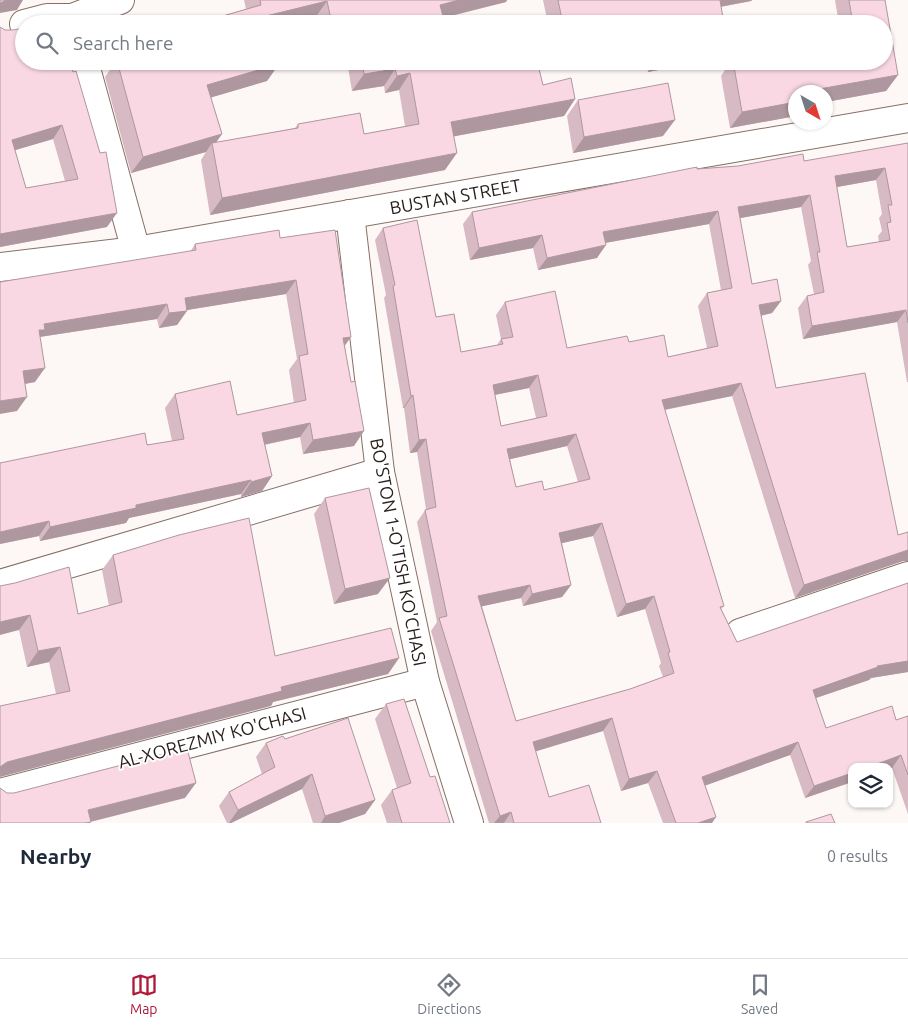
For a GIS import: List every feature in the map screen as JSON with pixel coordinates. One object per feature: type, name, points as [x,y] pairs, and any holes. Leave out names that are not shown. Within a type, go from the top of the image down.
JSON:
[{"type":"street","points":[[86,15],[120,0]]},
{"type":"street","points":[[0,29],[15,26]]},
{"type":"street","points":[[86,70],[136,250]]},
{"type":"street","name":"BUSTАN STREET","points":[[0,267],[136,250],[908,118]]},
{"type":"street","name":"BO'STON 1-O'TISH KO'CHASI","points":[[350,214],[380,472],[425,682],[469,823]]},
{"type":"street","points":[[0,584],[380,472]]},
{"type":"street","points":[[740,632],[908,576]]},
{"type":"street","name":"AL-XOREZMIY KO'CHASI","points":[[0,793],[425,682]]},
{"type":"building","points":[[260,0],[459,0],[440,5],[443,15],[330,15],[327,1],[270,15],[226,15],[261,5]]},
{"type":"building","points":[[558,0],[720,0],[722,15],[561,15]]},
{"type":"building","points":[[849,0],[885,0],[888,15],[852,15]]},
{"type":"building","points":[[0,27],[5,30],[15,30],[15,70],[76,71],[100,153],[106,152],[117,213],[0,234]],"holes":[[[62,125],[78,179],[26,188],[12,140]]]},
{"type":"building","points":[[893,46],[898,75],[833,87],[833,85],[788,85],[788,103],[742,112],[735,70],[893,70]]},
{"type":"building","points":[[119,70],[258,70],[207,85],[222,134],[143,157]]},
{"type":"building","points":[[363,70],[389,70],[364,74]]},
{"type":"building","points":[[395,70],[539,70],[543,85],[571,78],[575,99],[451,122],[457,153],[222,198],[212,143],[298,128],[298,124],[360,113],[364,134],[419,124],[410,73],[397,76]]},
{"type":"building","points":[[668,83],[675,120],[584,137],[578,100]]},
{"type":"building","points":[[908,143],[908,323],[906,310],[812,326],[807,296],[824,292],[817,252],[820,252],[810,195],[738,207],[752,284],[777,279],[781,301],[759,305],[776,388],[865,373],[898,535],[908,532],[908,550],[804,585],[741,383],[662,400],[724,606],[720,607],[737,642],[908,583],[908,661],[877,666],[813,690],[826,728],[892,706],[896,720],[908,716],[908,775],[901,755],[880,763],[848,763],[848,774],[814,786],[798,742],[702,777],[716,817],[698,823],[676,823],[657,771],[629,779],[612,718],[533,742],[549,797],[589,785],[601,823],[514,823],[511,812],[500,816],[439,618],[447,616],[425,510],[436,507],[426,439],[419,440],[413,395],[411,396],[393,286],[395,285],[383,228],[417,220],[436,317],[454,314],[461,352],[503,344],[501,339],[513,337],[505,302],[555,291],[567,348],[627,336],[629,342],[664,335],[668,357],[718,346],[707,293],[732,288],[718,211],[603,232],[606,245],[547,258],[542,235],[479,248],[472,212],[697,167],[697,169],[738,166],[803,154],[804,161]],"holes":[[[885,168],[892,205],[888,205],[891,222],[887,223],[890,240],[847,247],[835,176]],[[538,375],[547,416],[501,426],[493,385]],[[576,434],[590,479],[544,490],[542,481],[516,487],[507,449]],[[602,523],[626,604],[654,596],[674,673],[630,689],[516,721],[478,596],[530,585],[532,594],[571,585],[559,533]]]},
{"type":"building","points":[[279,230],[280,238],[335,230],[351,337],[343,338],[351,382],[355,381],[364,431],[313,440],[310,423],[262,433],[272,476],[136,505],[136,508],[50,527],[49,521],[0,532],[0,463],[145,433],[147,445],[184,439],[175,394],[230,381],[237,415],[306,400],[299,356],[308,354],[296,280],[185,298],[187,311],[169,313],[167,304],[44,324],[45,330],[39,330],[45,368],[23,371],[27,397],[0,401],[0,282],[196,250],[195,244]]},
{"type":"building","points":[[369,488],[390,578],[345,589],[325,498]]},
{"type":"building","points":[[249,518],[275,656],[391,628],[399,658],[281,687],[282,691],[7,762],[0,767],[0,706],[70,691],[60,647],[38,651],[30,615],[0,622],[0,586],[69,567],[78,614],[122,602],[113,555],[179,535]]},
{"type":"building","points":[[404,699],[430,777],[435,776],[450,823],[402,823],[392,790],[411,783],[386,704]]},
{"type":"building","points":[[348,718],[375,800],[325,816],[312,774],[238,810],[229,792],[275,767],[266,743],[283,736],[285,739]]},
{"type":"building","points":[[187,748],[196,783],[88,810],[91,822],[0,823],[0,788],[7,793],[14,793]]},
{"type":"building","points":[[831,814],[835,823],[806,823],[806,822]]}]
